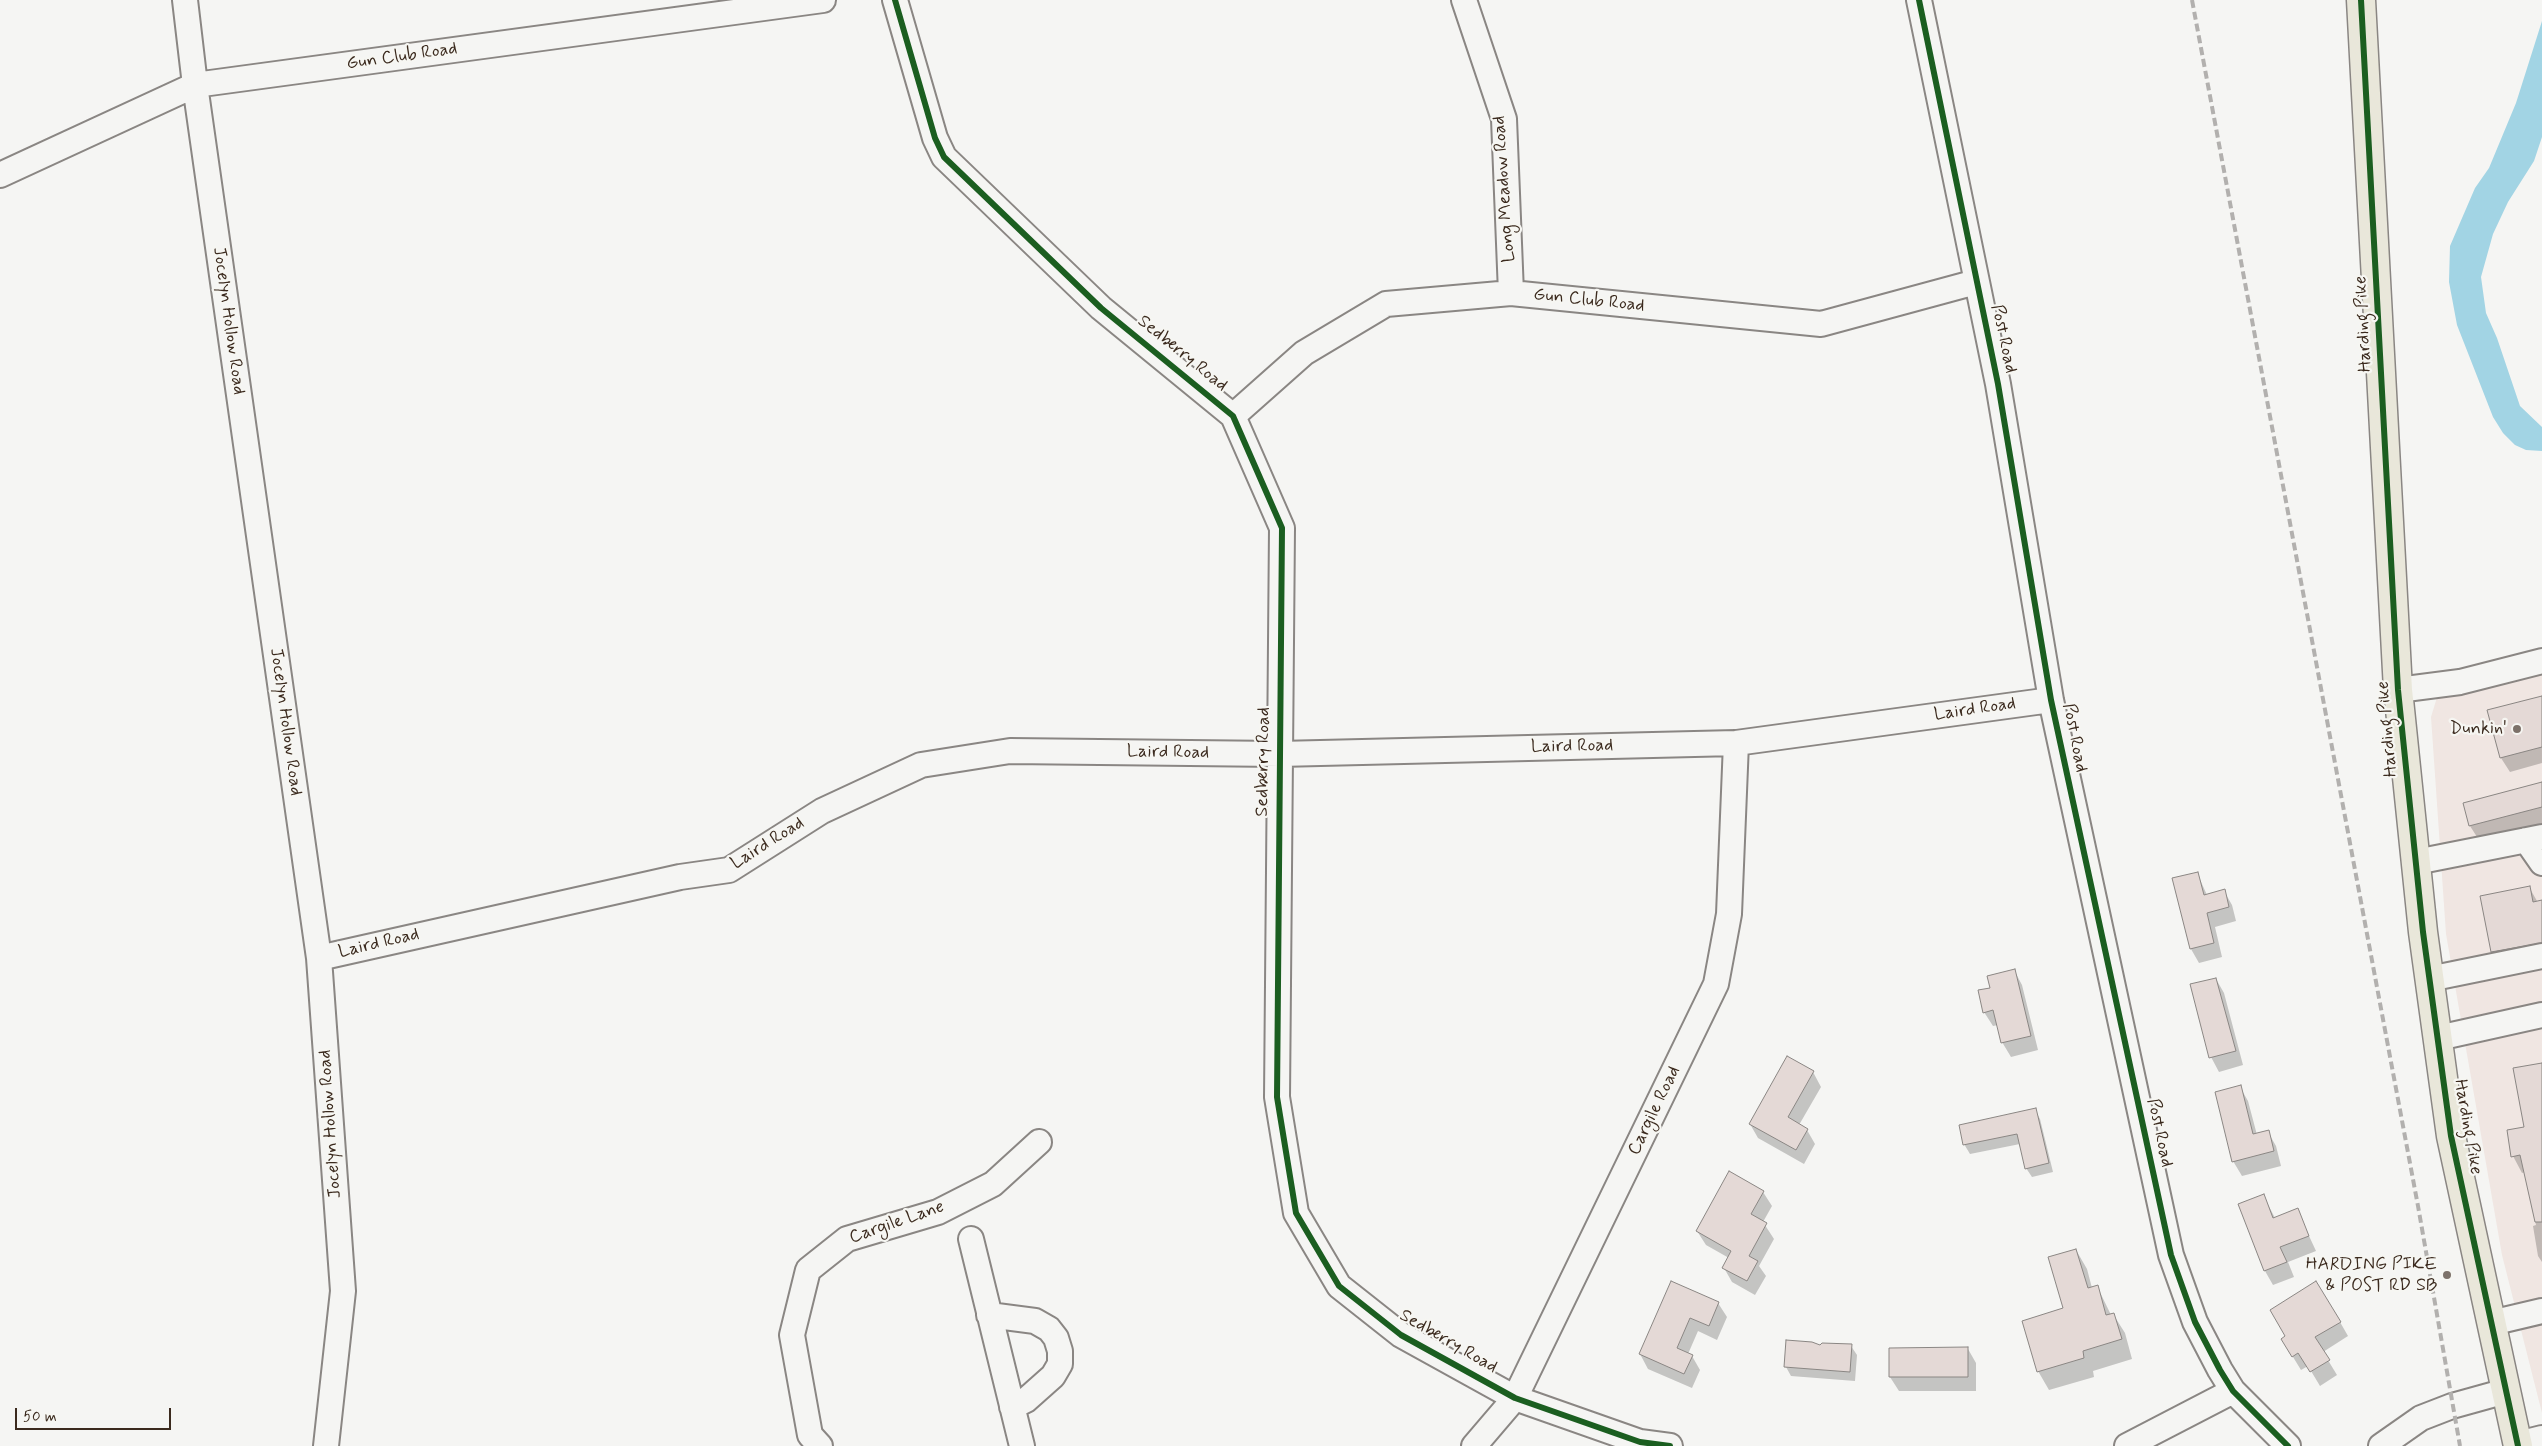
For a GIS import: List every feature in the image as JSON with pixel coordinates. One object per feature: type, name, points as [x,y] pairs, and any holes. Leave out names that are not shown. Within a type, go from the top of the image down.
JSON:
[{"type":"main road","name":"Harding Pike","points":[[2361,0],[2398,690],[2429,979],[2451,1136],[2506,1391],[2526,1442]]},
{"type":"street","name":"Jocelyn Hollow Road","points":[[185,0],[195,85],[319,958],[343,1291],[326,1446]]},
{"type":"street","name":"Gun Club Road","points":[[0,175],[195,85],[822,0]]},
{"type":"street","name":"Sedberry Road","points":[[895,0],[935,138],[944,157],[1101,308],[1233,416],[1282,528],[1278,754],[1277,1098],[1296,1213],[1339,1286],[1401,1335],[1515,1398],[1640,1442],[1670,1446]]},
{"type":"street","name":"Long Meadow Road","points":[[1464,0],[1504,119],[1511,294]]},
{"type":"street","name":"Post Road","points":[[1919,0],[1998,384],[2051,700],[2171,1255],[2195,1322],[2233,1391],[2288,1446]]},
{"type":"street","name":"Gun Club Road","points":[[1233,416],[1304,353],[1386,304],[1511,294],[1821,324],[1976,282]]},
{"type":"street","points":[[2398,690],[2460,682],[2542,661]]},
{"type":"street","name":"Laird Road","points":[[319,958],[680,877],[729,870],[822,811],[921,765],[1010,751],[1278,754],[1736,743],[2051,700]]},
{"type":"street","name":"Cargile Road","points":[[1474,1446],[1515,1398],[1716,984],[1729,914],[1736,743]]},
{"type":"street","points":[[2416,862],[2534,838],[2542,863]]},
{"type":"street","points":[[2429,979],[2542,956]]},
{"type":"street","points":[[2438,1038],[2542,1016]]},
{"type":"street","name":"Cargile Lane","points":[[820,1446],[810,1435],[792,1335],[808,1270],[846,1239],[938,1212],[993,1184],[1039,1142]]},
{"type":"street","points":[[971,1239],[1022,1446]]},
{"type":"street","points":[[2491,1323],[2542,1311]]},
{"type":"street","points":[[989,1314],[1035,1321],[1049,1329],[1056,1338],[1060,1351],[1060,1364],[1053,1376],[1026,1400],[1012,1407]]},
{"type":"street","points":[[2127,1446],[2233,1391]]},
{"type":"street","points":[[2382,1446],[2421,1418],[2452,1406],[2506,1391]]},
{"type":"shaded area","points":[[2542,672],[2542,1413],[2502,1255],[2446,934],[2431,717],[2438,694]]},
{"type":"water","points":[[2542,21],[2542,137],[2534,161],[2508,202],[2493,234],[2481,277],[2486,313],[2497,338],[2520,406],[2542,427],[2542,451],[2526,450],[2515,445],[2503,433],[2493,417],[2457,325],[2449,282],[2450,246],[2475,188],[2489,168],[2516,103]]},
{"type":"building","name":"Dunkin'","points":[[2542,696],[2542,747],[2500,758],[2487,710]]},
{"type":"building","points":[[2542,782],[2542,807],[2469,826],[2463,803]]},
{"type":"building","points":[[2198,872],[2204,895],[2225,889],[2229,907],[2207,913],[2214,943],[2190,949],[2172,878]]},
{"type":"building","points":[[2530,886],[2533,902],[2542,900],[2542,943],[2491,952],[2480,896]]},
{"type":"building","points":[[2015,969],[2031,1036],[2001,1043],[1993,1010],[1983,1013],[1978,990],[1990,988],[1987,976]]},
{"type":"building","points":[[2216,978],[2236,1051],[2209,1058],[2190,984]]},
{"type":"building","points":[[1787,1056],[1814,1071],[1788,1117],[1808,1129],[1796,1150],[1749,1124]]},
{"type":"building","points":[[2542,1063],[2542,1222],[2535,1222],[2520,1155],[2511,1157],[2507,1130],[2524,1127],[2513,1068]]},
{"type":"building","points":[[2241,1085],[2253,1134],[2269,1130],[2274,1151],[2232,1162],[2215,1092]]},
{"type":"building","points":[[2036,1108],[2049,1163],[2025,1169],[2017,1134],[1963,1145],[1959,1125]]},
{"type":"building","points":[[1729,1171],[1764,1191],[1751,1214],[1767,1223],[1749,1256],[1758,1261],[1747,1281],[1722,1268],[1731,1251],[1696,1231]]},
{"type":"building","points":[[2264,1194],[2273,1218],[2298,1208],[2309,1236],[2280,1247],[2287,1262],[2264,1271],[2238,1204]]},
{"type":"building","points":[[2076,1249],[2088,1288],[2098,1285],[2106,1315],[2114,1313],[2122,1339],[2083,1351],[2084,1358],[2037,1372],[2022,1321],[2063,1308],[2048,1257]]},
{"type":"building","points":[[1671,1281],[1719,1302],[1709,1326],[1690,1318],[1677,1348],[1693,1355],[1684,1374],[1639,1354]]},
{"type":"building","points":[[2316,1281],[2341,1322],[2315,1337],[2330,1360],[2310,1372],[2298,1353],[2292,1357],[2281,1339],[2285,1336],[2270,1310]]},
{"type":"building","points":[[1786,1340],[1812,1342],[1820,1345],[1822,1343],[1852,1344],[1850,1372],[1784,1367]]},
{"type":"building","points":[[1968,1347],[1968,1377],[1889,1377],[1889,1348]]},
{"type":"railway","points":[[2192,0],[2418,1206],[2460,1446]]},
{"type":"cycle path","points":[[895,0],[935,138],[944,157],[1101,308],[1233,416],[1282,528],[1277,1097],[1296,1213],[1339,1286],[1401,1335],[1515,1398],[1640,1442],[1670,1446]]},
{"type":"cycle path","points":[[1919,0],[1998,384],[2051,700],[2171,1255],[2195,1322],[2220,1370],[2233,1391],[2288,1446]]},
{"type":"cycle path","points":[[2361,0],[2398,690],[2423,932],[2451,1136],[2518,1446]]},
{"type":"place","name":"Dunkin'","points":[[2517,729]]},
{"type":"place","name":"HARDING PIKE & POST RD SB","points":[[2447,1275]]}]
